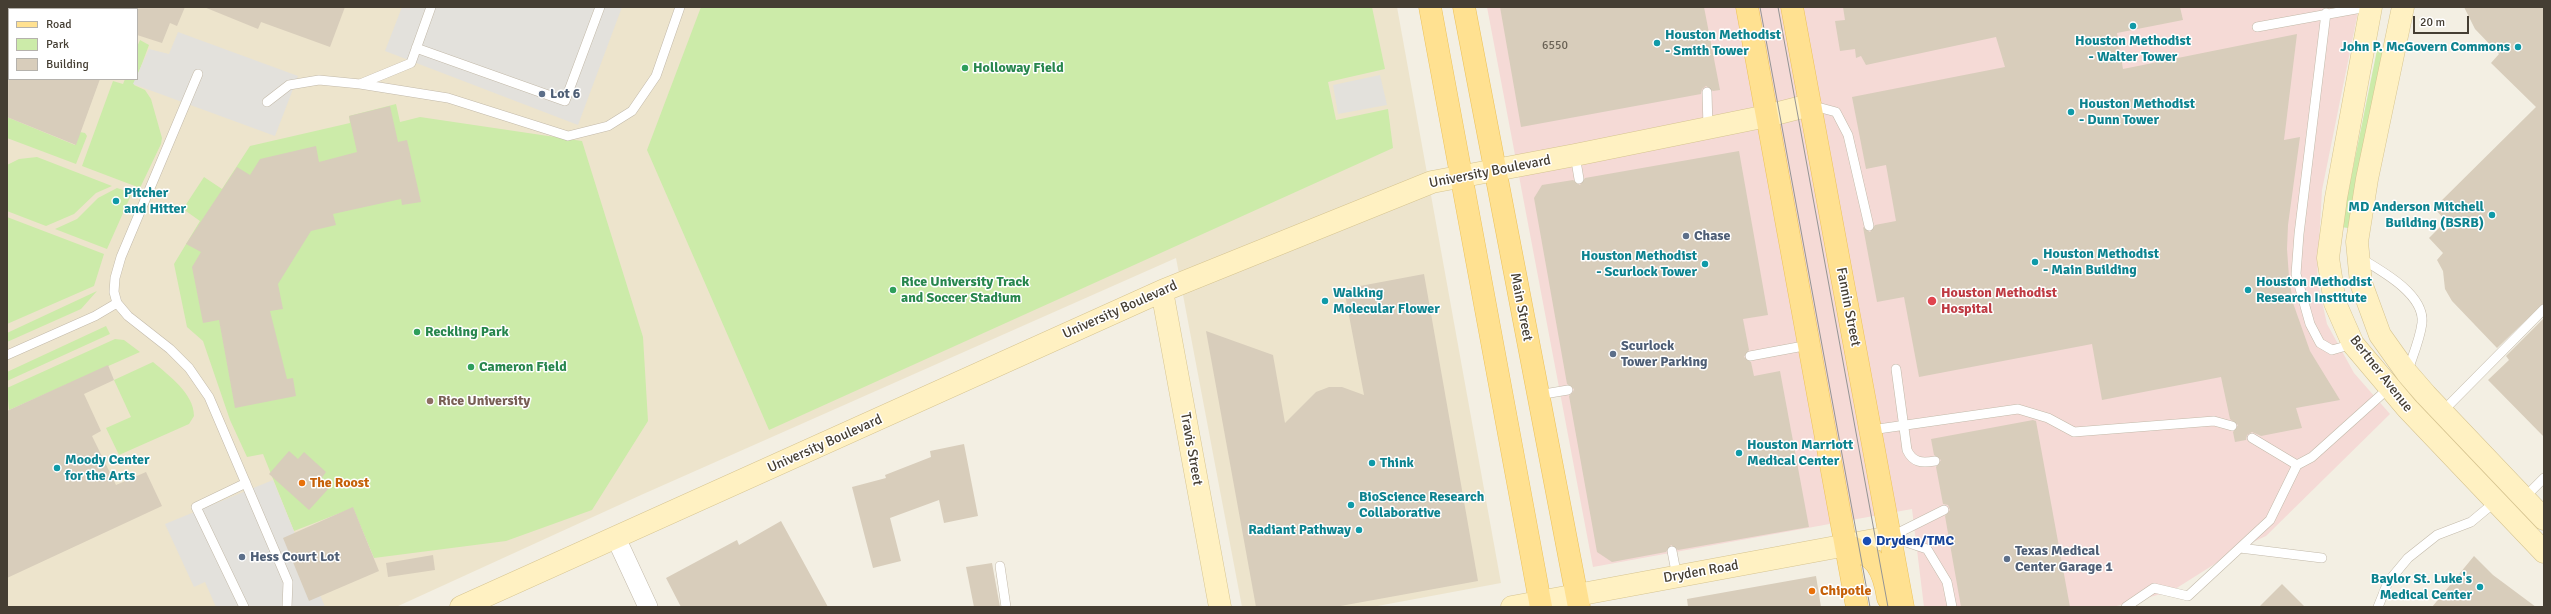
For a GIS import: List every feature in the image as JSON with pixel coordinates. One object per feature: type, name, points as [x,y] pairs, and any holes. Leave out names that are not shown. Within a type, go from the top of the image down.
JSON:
[{"type":"main road","points":[[1430,7],[1540,604]]},
{"type":"main road","name":"Main Street","points":[[1464,7],[1577,601]]},
{"type":"main road","points":[[1747,7],[1857,607]]},
{"type":"main road","name":"Fannin Street","points":[[1792,7],[1903,607]]},
{"type":"main road","points":[[1846,545],[1861,550],[1877,563],[1884,577],[1890,607]]},
{"type":"street","name":"Bertner Avenue","points":[[2371,7],[2336,198],[2328,258],[2335,303],[2353,344],[2398,380],[2442,412],[2544,519]]},
{"type":"street","name":"Bertner Avenue","points":[[2403,7],[2367,179],[2357,242],[2361,283],[2380,335],[2414,416],[2544,552]]},
{"type":"street","name":"University Boulevard","points":[[461,607],[1162,291],[1432,182],[1576,155],[1767,116],[1810,105]]},
{"type":"street","name":"Travis Street","points":[[1162,291],[1220,607]]},
{"type":"street","name":"Dryden Road","points":[[1512,607],[1577,601],[1677,576],[1890,537]]},
{"type":"street","points":[[616,538],[648,607]]},
{"type":"lane","points":[[360,84],[411,63],[431,7]]},
{"type":"lane","points":[[416,48],[565,101],[600,7]]},
{"type":"lane","points":[[267,102],[289,85],[319,80],[360,84],[448,98],[568,136],[608,126],[632,111],[656,76],[680,7]]},
{"type":"lane","points":[[2257,28],[2326,13],[2367,7]]},
{"type":"lane","points":[[2326,13],[2299,234],[2296,274],[2310,324],[2320,343],[2332,350],[2353,344]]},
{"type":"lane","points":[[198,74],[121,257],[115,278],[114,292],[117,303],[128,316],[166,346],[189,368],[209,397],[288,582],[287,607]]},
{"type":"lane","points":[[1707,92],[1708,128]]},
{"type":"lane","points":[[1810,105],[1836,112],[1848,135],[1869,226]]},
{"type":"lane","points":[[1576,155],[1579,179]]},
{"type":"lane","points":[[2126,607],[2154,588],[2188,596],[2270,520],[2297,465],[2312,457],[2398,380],[2422,321],[2417,305],[2406,290],[2390,275],[2359,257]]},
{"type":"lane","points":[[7,355],[117,303]]},
{"type":"lane","points":[[2442,412],[2544,309]]},
{"type":"lane","points":[[1750,356],[1809,345]]},
{"type":"lane","points":[[1896,369],[1909,456],[1922,463],[1935,461]]},
{"type":"lane","points":[[1538,395],[1568,390]]},
{"type":"lane","points":[[1871,430],[2018,409],[2048,418],[2074,432],[2214,422],[2232,426]]},
{"type":"lane","points":[[2252,438],[2297,465]]},
{"type":"lane","points":[[2524,498],[2544,478]]},
{"type":"lane","points":[[244,607],[196,507],[246,483]]},
{"type":"lane","points":[[2378,607],[2388,582],[2408,558],[2436,535],[2471,522],[2496,502]]},
{"type":"lane","points":[[1890,537],[1944,510]]},
{"type":"lane","points":[[1890,537],[1927,549],[1947,582],[1952,607]]},
{"type":"lane","points":[[2240,548],[2322,558]]},
{"type":"lane","points":[[1672,551],[1677,576]]},
{"type":"lane","points":[[1000,566],[1006,607]]},
{"type":"shaded area","name":"Rice University","points":[[7,7],[1397,7],[1501,583],[1372,607],[1242,607],[1176,258],[641,495],[396,607],[7,607]]},
{"type":"shaded area","name":"Lot 6","points":[[402,7],[622,7],[578,125],[385,51]]},
{"type":"shaded area","name":"Houston Methodist Hospital","points":[[1487,7],[2359,7],[2322,190],[2317,279],[2327,324],[2354,373],[2390,414],[2266,536],[2240,548],[2172,591],[2113,607],[1924,607],[1912,509],[1593,567]]},
{"type":"shaded area","points":[[178,32],[298,76],[275,136],[133,84],[135,80],[138,80],[138,73],[149,49],[169,54]]},
{"type":"shaded area","points":[[1380,75],[1387,105],[1338,114],[1333,85]]},
{"type":"shaded area","name":"Hess Court Lot","points":[[273,480],[325,607],[216,607],[205,582],[194,587],[165,524]]},
{"type":"green space","name":"Rice University Track and Soccer Stadium","points":[[701,7],[1372,7],[1385,69],[1328,82],[1336,120],[1388,109],[1393,148],[769,430],[647,150]]},
{"type":"green space","points":[[140,40],[149,45],[138,74],[138,45]]},
{"type":"green space","points":[[2377,50],[2383,51],[2348,228],[2341,227]]},
{"type":"green space","points":[[125,80],[136,80],[134,85],[145,90],[151,99],[162,138],[161,144],[140,188],[82,166],[113,81],[123,84]]},
{"type":"green space","name":"Reckling Park","points":[[396,104],[400,122],[420,117],[582,141],[643,337],[648,421],[592,510],[506,541],[374,558],[353,508],[294,531],[263,454],[247,457],[230,420],[203,341],[187,327],[174,264],[200,221],[183,209],[204,177],[222,189],[250,146],[350,123],[349,116]]},
{"type":"green space","points":[[7,117],[75,145],[80,132],[85,133],[87,136],[76,164],[7,138]]},
{"type":"green space","points":[[37,157],[112,186],[96,193],[74,214],[46,226],[7,211],[7,165],[19,159]]},
{"type":"green space","points":[[117,188],[132,193],[107,249],[55,229],[77,219],[98,198]]},
{"type":"green space","points":[[7,217],[104,254],[94,286],[7,324]]},
{"type":"green space","points":[[97,291],[81,309],[7,342],[7,333]]},
{"type":"green space","points":[[106,326],[110,334],[7,381],[7,372]]},
{"type":"green space","points":[[115,339],[124,340],[140,352],[9,410],[7,388]]},
{"type":"green space","points":[[153,362],[173,379],[185,392],[193,408],[194,416],[189,424],[119,455],[106,428],[131,417],[114,380]]},
{"type":"building","points":[[185,7],[177,26],[170,23],[162,43],[138,35],[137,8]]},
{"type":"building","points":[[204,7],[345,7],[330,47],[261,22],[258,29]]},
{"type":"building","points":[[1500,7],[1704,7],[1720,90],[1713,91],[1706,86],[1702,89],[1701,94],[1521,127]]},
{"type":"building","points":[[1843,7],[2180,7],[2183,20],[2117,33],[2123,69],[2297,34],[2284,140],[2300,137],[2288,225],[2287,249],[2289,277],[2293,303],[2310,351],[2340,400],[2296,408],[2302,428],[2261,436],[2252,432],[2247,435],[2246,440],[2235,442],[2233,432],[2238,425],[2230,419],[2221,377],[2102,400],[2092,344],[1919,377],[1904,297],[1877,302],[1863,227],[1870,232],[1875,225],[1896,221],[1886,165],[1866,169],[1852,97],[2005,67],[1996,37],[1866,65],[1861,56],[1856,58],[1855,49],[1840,51],[1835,21],[1845,20]]},
{"type":"building","name":"MD Anderson Mitchell Building (BSRB)","points":[[2464,7],[2544,7],[2544,303],[2497,348],[2452,301],[2445,289],[2443,271],[2437,260],[2443,253],[2429,238],[2446,221],[2434,208],[2536,107],[2491,63],[2499,54],[2475,29]]},
{"type":"building","points":[[7,79],[100,80],[76,145],[7,117]]},
{"type":"building","points":[[390,106],[398,142],[407,140],[421,202],[402,205],[401,199],[333,214],[336,225],[311,231],[278,284],[283,309],[270,311],[287,379],[293,378],[296,396],[235,408],[219,320],[203,323],[192,267],[201,252],[186,244],[237,167],[250,175],[260,159],[316,146],[319,162],[357,152],[349,116]]},
{"type":"building","points":[[1739,151],[1768,315],[1743,319],[1749,350],[1744,357],[1751,362],[1754,376],[1780,371],[1809,527],[1678,550],[1671,545],[1666,552],[1612,562],[1597,552],[1569,396],[1574,389],[1567,384],[1534,198],[1542,185],[1573,180],[1580,185],[1585,178]]},
{"type":"building","name":"BioScience Research Collaborative","points":[[1424,274],[1478,581],[1335,607],[1256,607],[1206,331],[1273,355],[1285,423],[1316,392],[1329,387],[1342,387],[1364,395],[1344,289]]},
{"type":"building","points":[[2544,318],[2544,437],[2488,380],[2509,360],[2506,356]]},
{"type":"building","name":"Moody Center for the Arts","points":[[108,365],[114,380],[84,394],[101,431],[92,436],[116,485],[146,472],[162,506],[7,578],[7,411]]},
{"type":"building","name":"Texas Medical Center Garage 1","points":[[2033,420],[2036,421],[2070,607],[1961,607],[1945,516],[1950,510],[1948,505],[1943,504],[1936,467],[1941,460],[1934,455],[1931,439]]},
{"type":"building","points":[[964,444],[978,516],[944,523],[939,500],[890,518],[901,561],[873,568],[852,487],[886,478],[885,475],[931,457],[930,451]]},
{"type":"building","name":"The Roost","points":[[289,451],[298,459],[304,452],[326,472],[321,479],[330,487],[309,510],[269,474]]},
{"type":"building","points":[[353,507],[379,571],[309,601],[283,538]]},
{"type":"building","points":[[781,521],[828,607],[681,607],[666,578],[737,540],[739,545]]},
{"type":"building","points":[[433,555],[435,570],[388,577],[386,563]]},
{"type":"building","name":"Baylor St. Luke's Medical Center","points":[[2474,556],[2493,575],[2536,607],[2432,607]]},
{"type":"building","points":[[992,563],[1000,607],[974,607],[966,567]]},
{"type":"building","points":[[1816,576],[1821,607],[1688,607],[1687,599]]},
{"type":"building","points":[[2282,584],[2305,607],[2259,607]]},
{"type":"tram line","points":[[1760,7],[1870,607]]},
{"type":"tram line","points":[[1778,7],[1888,607]]},
{"type":"place","name":"Houston Methodist - Walter Tower","points":[[2133,26]]},
{"type":"place","name":"Houston Methodist - Smith Tower","points":[[1657,43]]},
{"type":"place","name":"John P. McGovern Commons","points":[[2518,47]]},
{"type":"place","name":"Holloway Field","points":[[965,68]]},
{"type":"place","name":"Lot 6","points":[[542,94]]},
{"type":"place","name":"Houston Methodist - Dunn Tower","points":[[2071,112]]},
{"type":"place","name":"Pitcher and Hitter","points":[[116,201]]},
{"type":"place","name":"MD Anderson Mitchell Building (BSRB)","points":[[2492,215]]},
{"type":"place","name":"Chase","points":[[1686,236]]},
{"type":"place","name":"Houston Methodist - Main Building","points":[[2035,262]]},
{"type":"place","name":"Houston Methodist - Scurlock Tower","points":[[1705,264]]},
{"type":"place","name":"Rice University Track and Soccer Stadium","points":[[893,290]]},
{"type":"place","name":"Houston Methodist Research Institute","points":[[2248,290]]},
{"type":"place","name":"Walking Molecular Flower","points":[[1325,301]]},
{"type":"place","name":"Houston Methodist Hospital","points":[[1932,301]]},
{"type":"place","name":"Reckling Park","points":[[417,332]]},
{"type":"place","name":"Scurlock Tower Parking","points":[[1613,354]]},
{"type":"place","name":"Cameron Field","points":[[471,367]]},
{"type":"place","name":"Rice University","points":[[430,401]]},
{"type":"place","name":"Houston Marriott Medical Center","points":[[1739,453]]},
{"type":"place","name":"Think","points":[[1372,463]]},
{"type":"place","name":"Moody Center for the Arts","points":[[57,468]]},
{"type":"place","name":"The Roost","points":[[302,483]]},
{"type":"place","name":"BioScience Research Collaborative","points":[[1351,505]]},
{"type":"place","name":"Radiant Pathway","points":[[1359,530]]},
{"type":"place","name":"Dryden/TMC","points":[[1867,541]]},
{"type":"place","name":"Hess Court Lot","points":[[242,557]]},
{"type":"place","name":"Texas Medical Center Garage 1","points":[[2007,559]]},
{"type":"place","name":"Baylor St. Luke's Medical Center","points":[[2480,587]]},
{"type":"place","name":"Chipotle","points":[[1812,591]]}]
